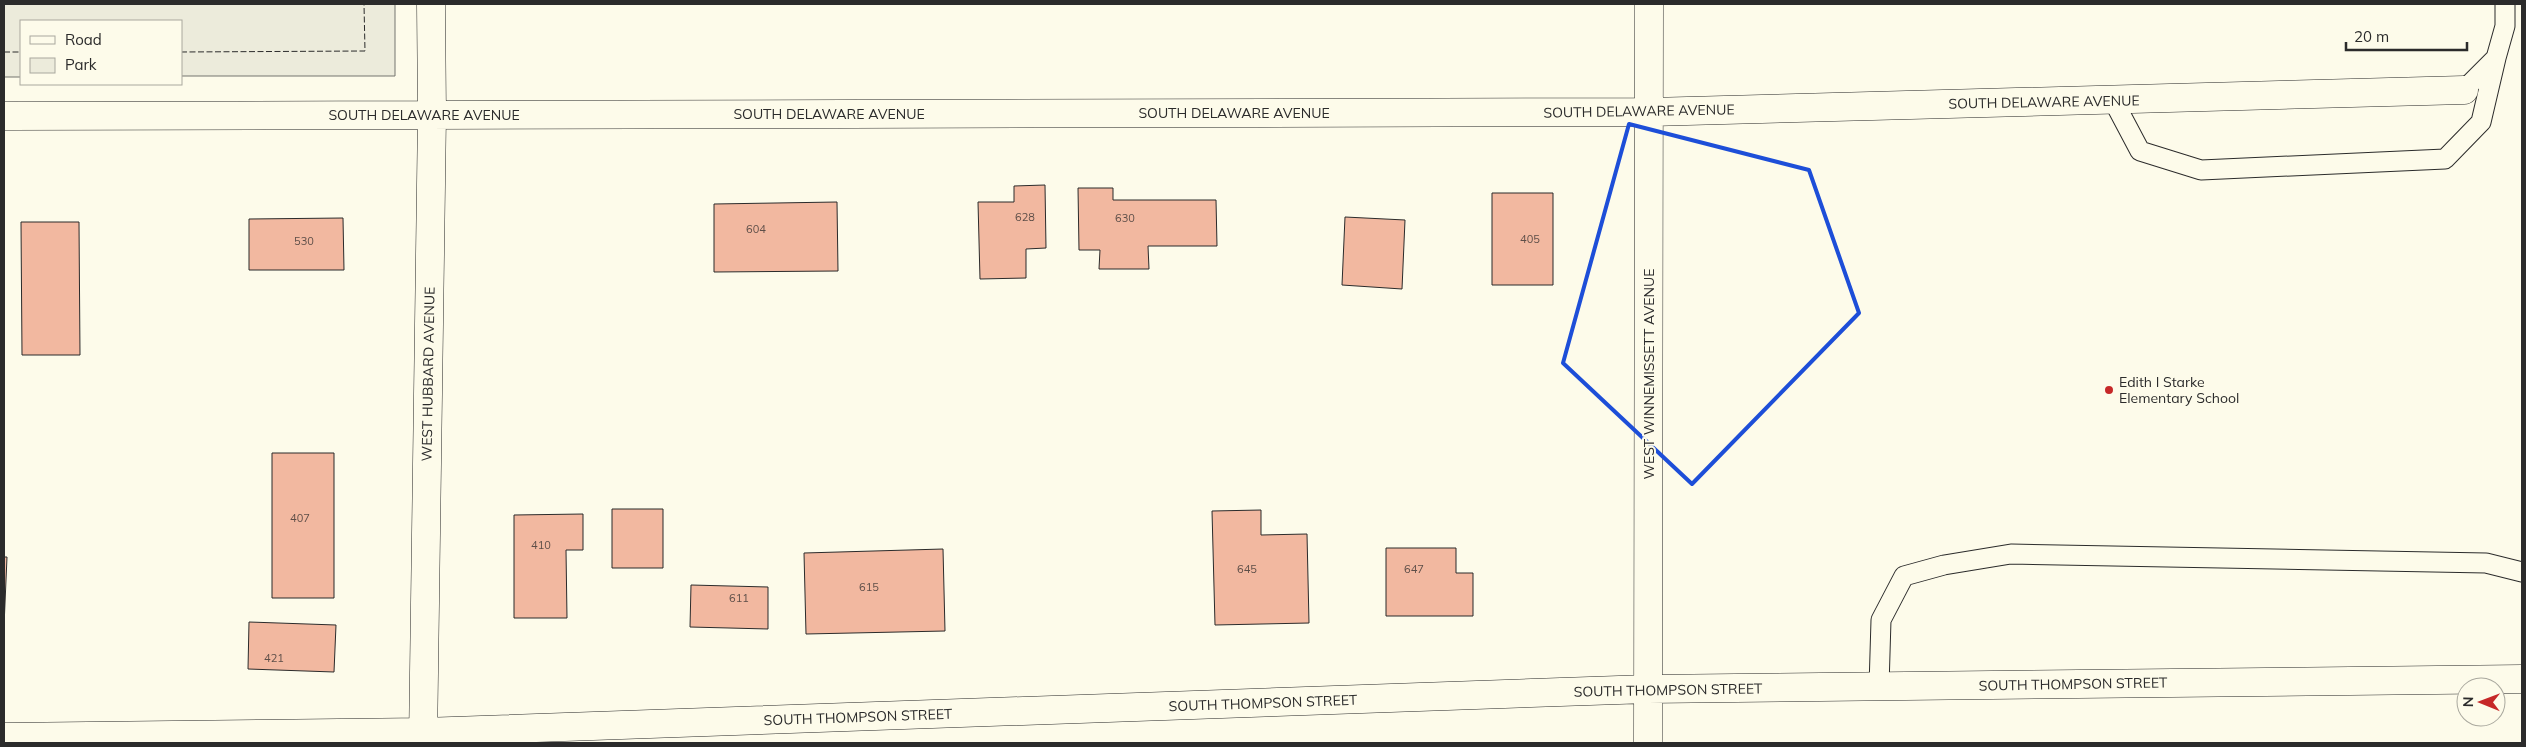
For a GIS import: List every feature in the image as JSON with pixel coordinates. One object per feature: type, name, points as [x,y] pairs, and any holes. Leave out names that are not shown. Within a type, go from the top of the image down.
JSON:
[{"type":"street","name":"WEST HUBBARD AVENUE","points":[[423,738],[432,115],[431,4]]},
{"type":"street","name":"WEST WINNEMISSETT AVENUE","points":[[1648,743],[1649,4]]},
{"type":"street","name":"SOUTH DELAWARE AVENUE","points":[[4,116],[1650,112],[2464,90]]},
{"type":"street","name":"SOUTH THOMPSON STREET","points":[[4,737],[423,738],[1648,689],[2522,679]]},
{"type":"lane","points":[[2113,100],[2140,151],[2201,170],[2445,159],[2481,122],[2505,26],[2505,4]]},
{"type":"lane","points":[[2464,90],[2496,58]]},
{"type":"lane","points":[[1879,687],[1881,620],[1904,576],[1944,565],[2011,554],[2486,563],[2522,572]]},
{"type":"highlighted area","points":[[1629,124],[1809,170],[1859,313],[1692,484],[1563,363]]},
{"type":"green space","points":[[4,4],[395,4],[395,76],[182,76],[182,20],[20,20],[20,77],[4,77]]},
{"type":"building","points":[[1045,185],[1046,248],[1026,249],[1026,278],[980,279],[978,202],[1014,202],[1014,186]]},
{"type":"building","points":[[1078,188],[1113,188],[1113,200],[1216,200],[1217,246],[1148,246],[1149,269],[1099,269],[1100,250],[1079,250]]},
{"type":"building","points":[[1492,193],[1553,193],[1553,285],[1492,285]]},
{"type":"building","points":[[837,202],[838,271],[714,272],[714,204]]},
{"type":"building","points":[[1345,217],[1405,220],[1402,289],[1342,285]]},
{"type":"building","points":[[343,218],[344,270],[249,270],[249,219]]},
{"type":"building","points":[[21,222],[79,222],[80,355],[22,355]]},
{"type":"building","points":[[272,453],[334,453],[334,598],[272,598]]},
{"type":"building","points":[[612,509],[663,509],[663,568],[612,568]]},
{"type":"building","points":[[1261,510],[1261,535],[1307,534],[1309,623],[1215,625],[1212,511]]},
{"type":"building","points":[[583,514],[583,550],[566,550],[567,618],[514,618],[514,515]]},
{"type":"building","points":[[1386,548],[1456,548],[1456,573],[1473,573],[1473,616],[1386,616]]},
{"type":"building","points":[[943,549],[945,631],[806,634],[804,553]]},
{"type":"building","points":[[4,557],[7,557],[4,626]]},
{"type":"building","points":[[691,585],[768,587],[768,629],[690,627]]},
{"type":"building","points":[[249,622],[336,625],[334,672],[248,669]]},
{"type":"fence","points":[[182,52],[365,51],[364,4]]},
{"type":"fence","points":[[4,52],[20,52]]},
{"type":"place","name":"Edith I Starke Elementary School","points":[[2109,390]]}]
